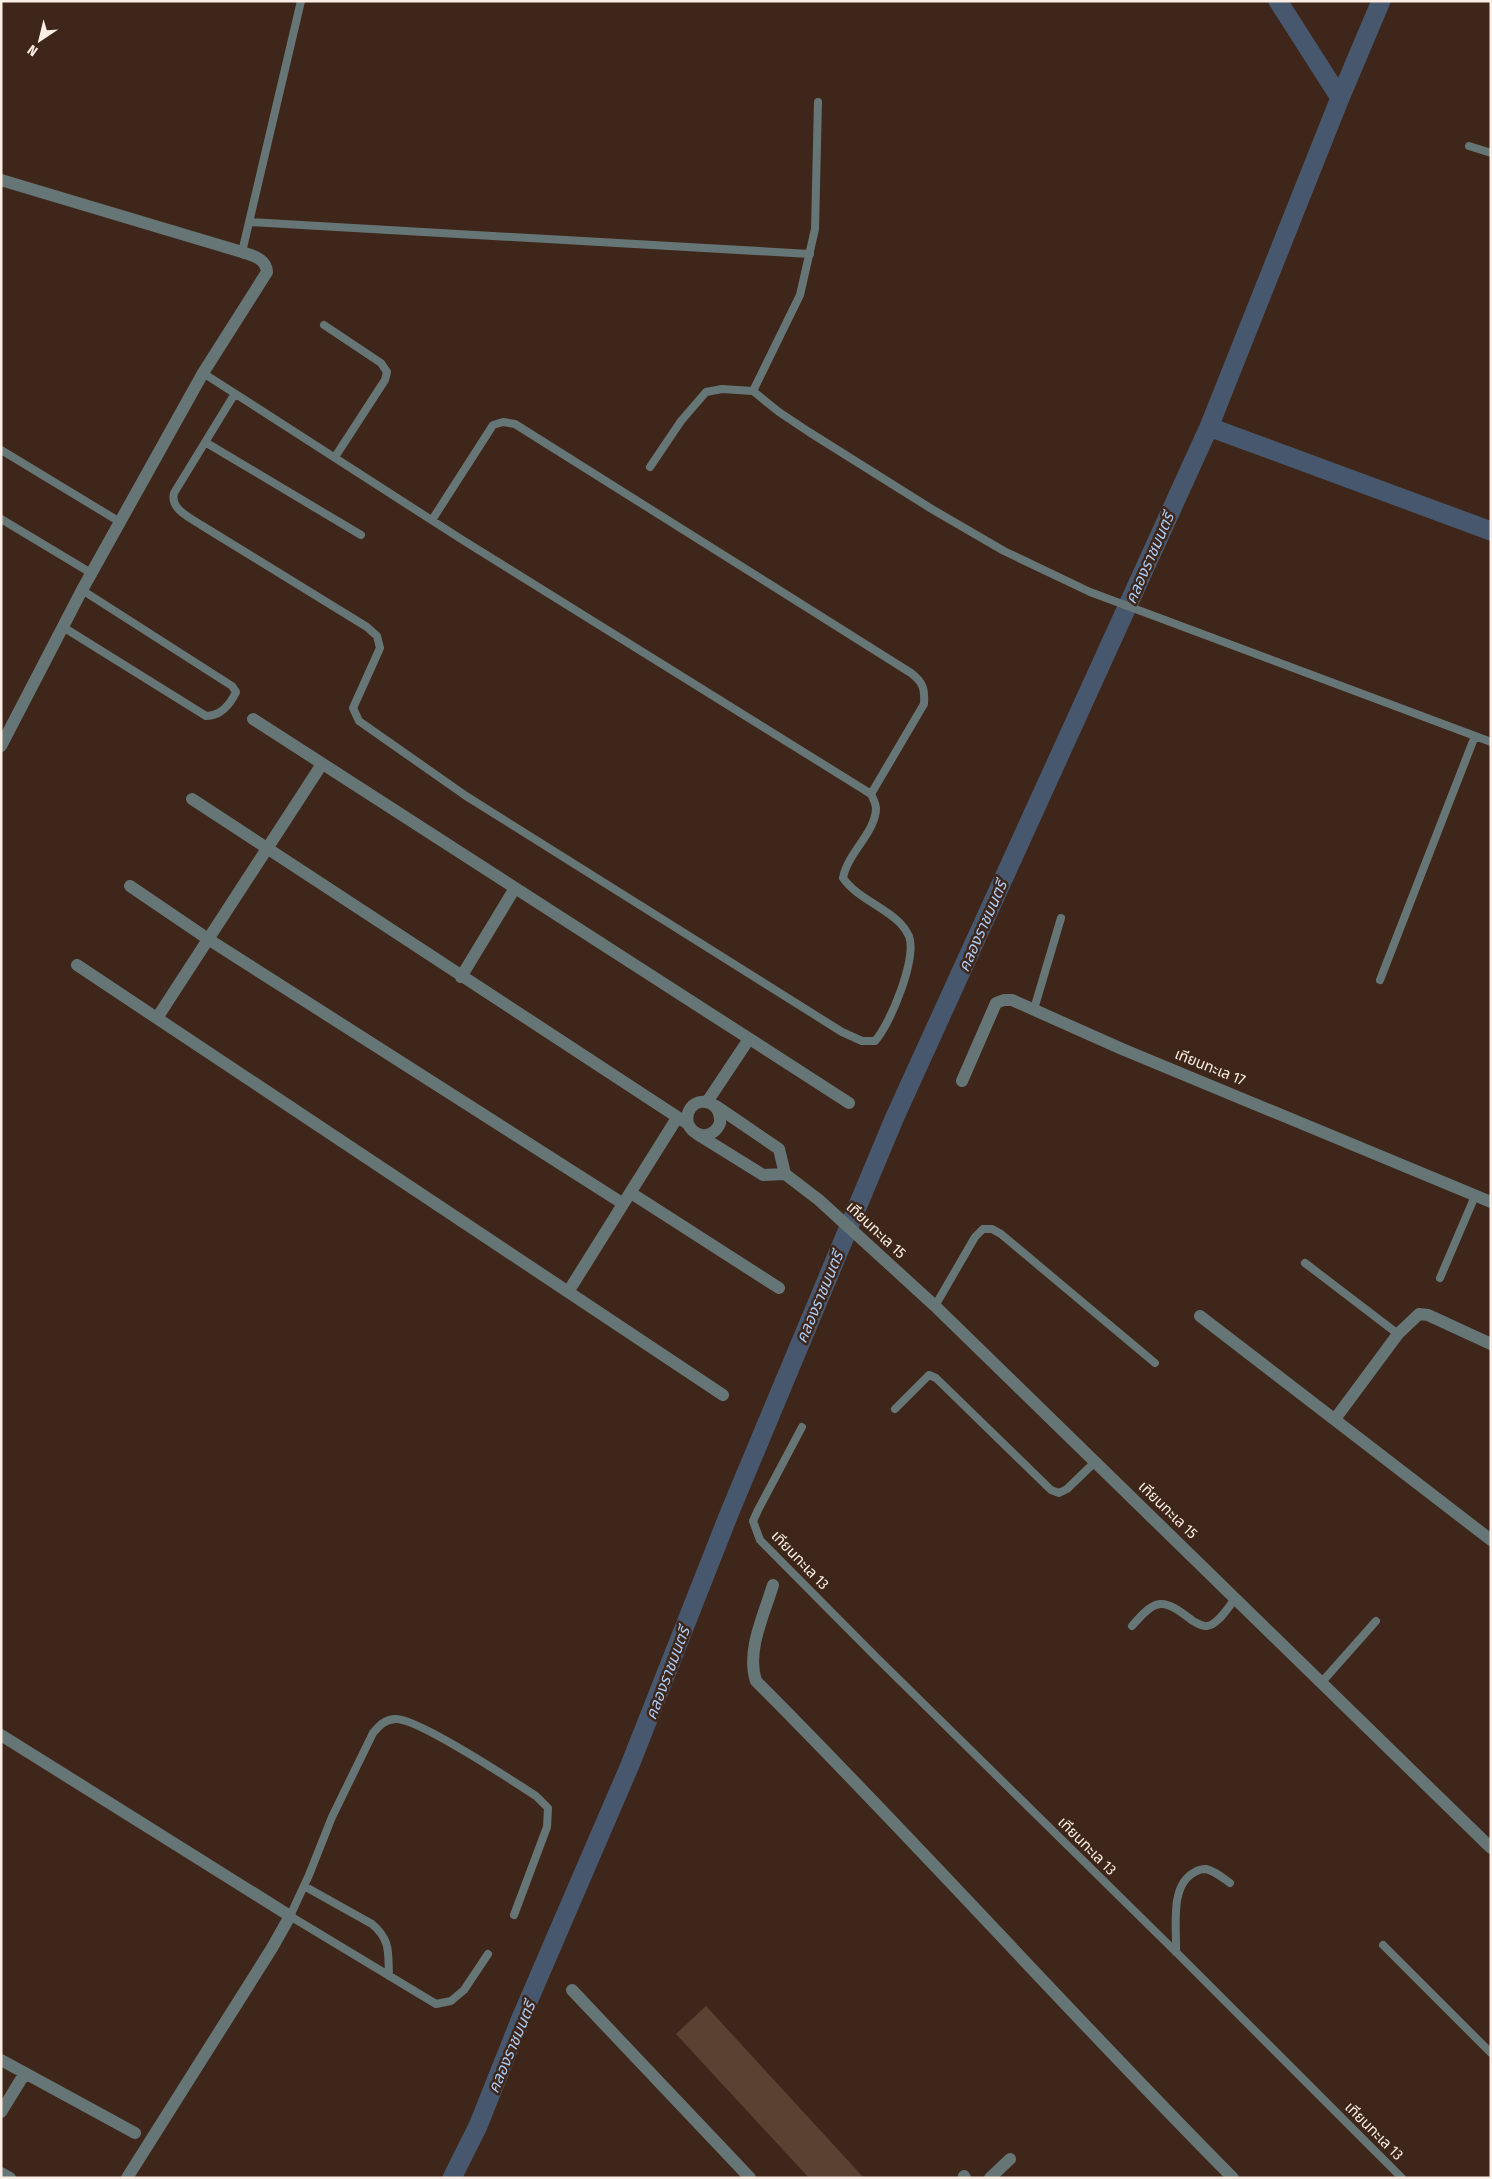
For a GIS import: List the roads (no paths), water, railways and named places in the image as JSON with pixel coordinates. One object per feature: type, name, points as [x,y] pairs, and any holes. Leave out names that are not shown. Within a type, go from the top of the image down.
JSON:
[{"type":"street","points":[[1,180],[242,252],[260,259],[267,272],[202,373],[91,573],[1,746]]},
{"type":"street","points":[[253,719],[849,1103]]},
{"type":"street","points":[[157,1018],[322,764]]},
{"type":"street","points":[[192,799],[682,1121],[697,1134],[763,1175],[785,1174],[779,1149],[711,1104],[702,1101],[692,1106],[682,1121],[626,1198],[568,1292]]},
{"type":"street","points":[[130,886],[208,939],[626,1198],[779,1288]]},
{"type":"street","points":[[461,977],[515,888]]},
{"type":"street","points":[[77,965],[723,1395]]},
{"type":"street","name":"เทียนทะเล 17","points":[[962,1081],[996,1003],[1012,1000],[1122,1049],[1491,1202]]},
{"type":"street","points":[[711,1104],[749,1039]]},
{"type":"street","points":[[697,1134],[708,1135],[718,1128],[721,1116],[711,1104]]},
{"type":"street","name":"เทียนทะเล 15","points":[[785,1174],[819,1200],[935,1306],[1491,1848]]},
{"type":"street","points":[[1335,1418],[1398,1334],[1419,1314],[1428,1314],[1491,1344]]},
{"type":"street","points":[[1200,1316],[1335,1418],[1491,1540]]},
{"type":"street","points":[[773,1585],[752,1655],[752,1669],[756,1681],[928,1858],[1167,2111],[1233,2178]]},
{"type":"street","points":[[1,1735],[290,1916],[272,1948],[128,2178]]},
{"type":"street","points":[[572,1990],[750,2178]]},
{"type":"street","points":[[1,2060],[135,2134]]},
{"type":"street","points":[[1,2112],[25,2073]]},
{"type":"street","points":[[990,2178],[1010,2159]]},
{"type":"street","points":[[1,2173],[10,2178]]},
{"type":"lane","points":[[242,252],[300,1]]},
{"type":"lane","points":[[753,391],[800,295],[816,229],[818,102]]},
{"type":"lane","points":[[1469,146],[1491,153]]},
{"type":"lane","points":[[249,222],[810,254]]},
{"type":"lane","points":[[324,325],[381,363],[387,372],[385,380],[335,456]]},
{"type":"lane","points":[[202,373],[335,456],[432,520],[871,794],[876,808],[874,819],[844,867],[843,878],[849,886],[901,924],[910,937],[906,977],[883,1032],[875,1041],[862,1041],[842,1032],[466,796],[359,721],[353,708],[380,648],[377,636],[367,627],[178,509],[174,503],[174,493],[234,394]]},
{"type":"lane","points":[[650,467],[681,421],[706,392],[722,389],[753,391],[779,412],[809,432],[938,513],[1004,551],[1090,592],[1491,742]]},
{"type":"lane","points":[[432,520],[493,425],[509,422],[532,435],[921,681],[925,692],[924,704],[871,794]]},
{"type":"lane","points":[[205,442],[361,535]]},
{"type":"lane","points":[[1,450],[120,522]]},
{"type":"lane","points":[[1,520],[91,573]]},
{"type":"lane","points":[[63,627],[206,716],[214,716],[220,713],[234,696],[236,692],[232,686],[82,590]]},
{"type":"lane","points":[[1380,980],[1475,736]]},
{"type":"lane","points":[[1034,1009],[1061,918]]},
{"type":"lane","points":[[1440,1278],[1475,1196]]},
{"type":"lane","points":[[935,1306],[975,1237],[983,1229],[992,1230],[1001,1234],[1155,1363]]},
{"type":"lane","points":[[1305,1263],[1398,1334]]},
{"type":"lane","points":[[895,1409],[928,1375],[936,1378],[1051,1490],[1059,1493],[1067,1489],[1095,1462]]},
{"type":"lane","name":"เทียนทะเล 13","points":[[802,1427],[753,1522],[760,1540],[1402,2178]]},
{"type":"lane","points":[[1132,1626],[1147,1608],[1162,1604],[1177,1609],[1198,1624],[1207,1626],[1214,1623],[1235,1599]]},
{"type":"lane","points":[[1321,1683],[1376,1621]]},
{"type":"lane","points":[[488,1954],[464,1990],[451,2001],[436,2004],[290,1916],[332,1817],[374,1733],[383,1722],[397,1719],[412,1723],[432,1733],[536,1796],[548,1808],[547,1827],[514,1915]]},
{"type":"lane","points":[[1176,1952],[1178,1898],[1181,1886],[1188,1876],[1198,1870],[1205,1869],[1230,1883]]},
{"type":"lane","points":[[304,1886],[380,1930],[388,1943],[390,1976]]},
{"type":"lane","points":[[1382,1945],[1491,2053]]},
{"type":"waterway","points":[[1278,1],[1340,98],[1209,427],[1491,531]]},
{"type":"waterway","points":[[1340,98],[1381,1]]},
{"type":"waterway","name":"คลองราชมนตรี","points":[[452,2178],[478,2126],[521,2018],[630,1765],[729,1514],[894,1119],[1209,427]]}]
